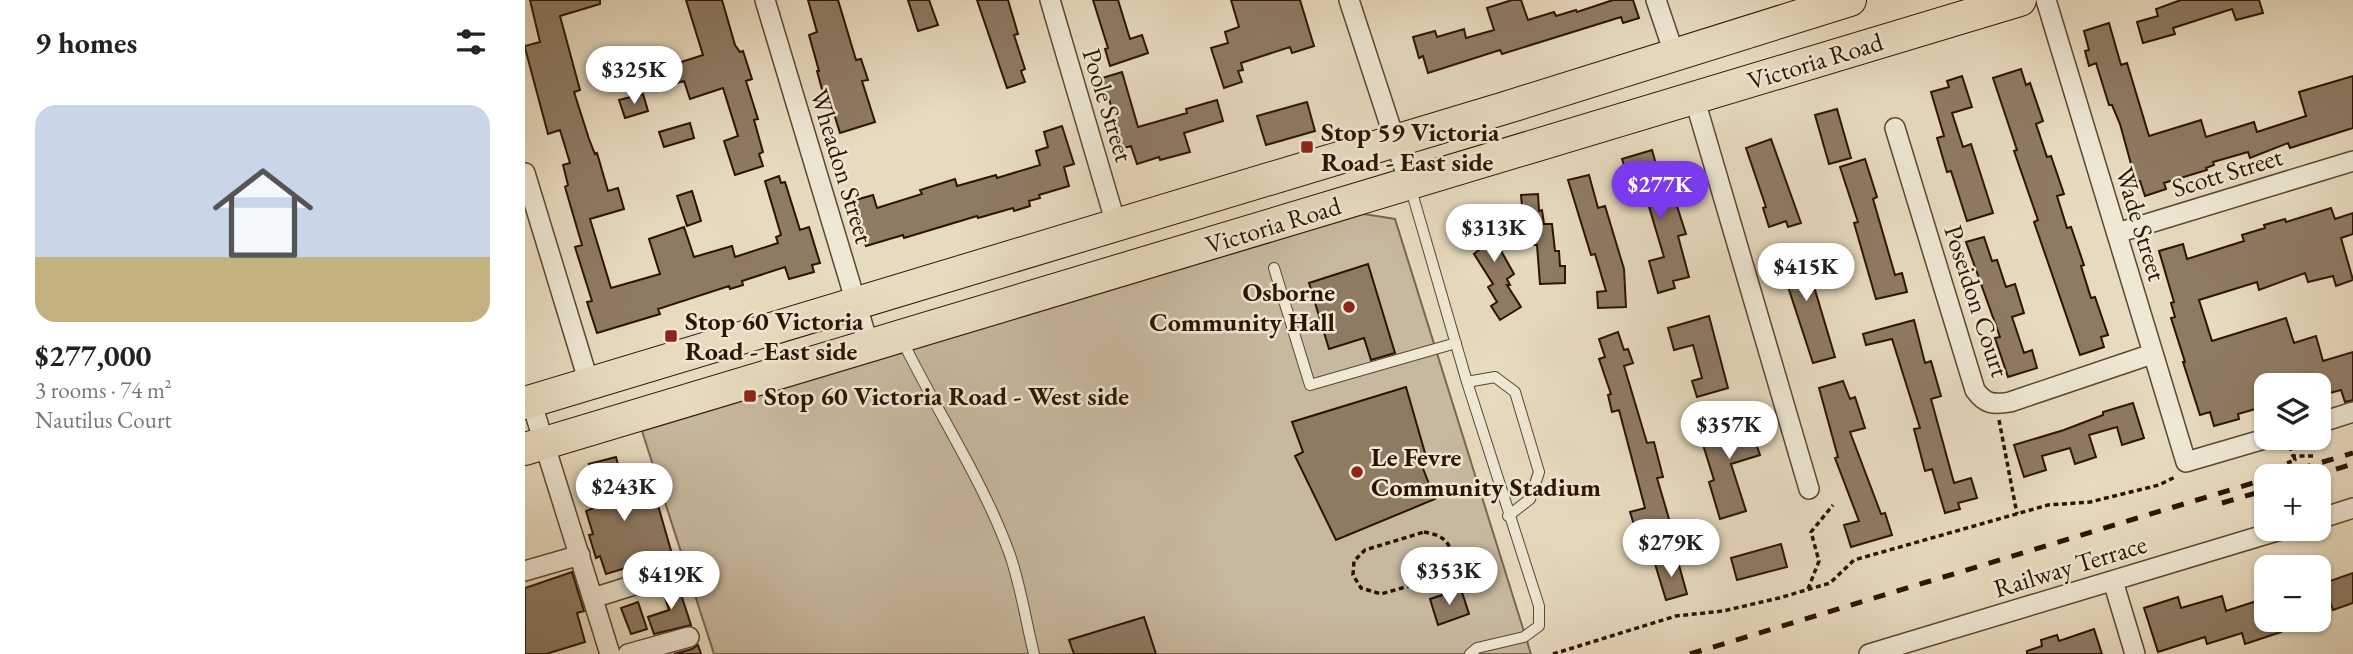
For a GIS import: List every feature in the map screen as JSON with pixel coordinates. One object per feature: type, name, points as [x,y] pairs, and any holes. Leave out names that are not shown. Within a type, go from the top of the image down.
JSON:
[{"type":"highway","name":"Victoria Road","points":[[528,402],[1508,107],[1850,0]]},
{"type":"highway","name":"Victoria Road","points":[[535,446],[1694,97],[1962,8],[2020,0]]},
{"type":"highway","points":[[1508,107],[1520,149]]},
{"type":"street","name":"Wheadon Street","points":[[765,0],[869,346]]},
{"type":"street","name":"Poole Street","points":[[1050,0],[1116,224]]},
{"type":"street","points":[[1349,0],[1409,183]]},
{"type":"street","points":[[1656,0],[1675,56]]},
{"type":"street","name":"Wade Street","points":[[2046,0],[2117,233],[2184,468]]},
{"type":"street","points":[[1694,97],[1809,489]]},
{"type":"street","name":"Poseidon Court","points":[[1895,128],[1975,390],[1983,401],[1996,405],[2010,402],[2152,354]]},
{"type":"street","name":"Scott Street","points":[[2117,233],[2353,161]]},
{"type":"street","points":[[525,173],[589,383]]},
{"type":"street","points":[[528,402],[535,446],[580,555],[610,654]]},
{"type":"street","points":[[2331,419],[2353,412]]},
{"type":"street","points":[[2184,468],[2254,443]]},
{"type":"street","points":[[2331,515],[2353,508]]},
{"type":"street","name":"Railway Terrace","points":[[1869,654],[2254,538]]},
{"type":"street","points":[[525,571],[580,555]]},
{"type":"street","points":[[593,598],[650,580],[661,569]]},
{"type":"street","points":[[2113,581],[2135,654]]},
{"type":"street","points":[[628,654],[689,636]]},
{"type":"lane","points":[[1409,183],[1508,516],[1539,606],[1539,626],[1524,637],[1477,648],[1470,654]]},
{"type":"lane","points":[[1274,268],[1310,384],[1456,343]]},
{"type":"lane","points":[[900,337],[930,398],[966,459],[1010,556],[1034,654]]},
{"type":"lane","points":[[1467,382],[1495,377],[1515,392],[1539,472],[1530,499],[1508,516]]},
{"type":"path","points":[[1996,405],[2017,514]]},
{"type":"path","points":[[2287,463],[2295,460],[2291,450]]},
{"type":"path","points":[[2293,456],[2313,456]]},
{"type":"path","points":[[1553,654],[1676,616],[1723,611],[1830,583],[1854,560],[2048,505],[2090,502],[2134,492],[2159,485],[2184,468]]},
{"type":"path","points":[[1808,589],[1819,561],[1811,533],[1833,505]]},
{"type":"path","points":[[1424,531],[1438,534],[1448,541],[1453,556],[1441,574],[1412,585],[1381,594],[1360,588],[1353,575],[1354,561],[1365,550],[1424,531]]},
{"type":"shaded area","points":[[1364,214],[1395,219],[1531,654],[714,654],[642,431]]},
{"type":"building","points":[[530,0],[600,0],[600,4],[560,16],[580,90],[574,92],[589,139],[595,154],[597,153],[608,191],[618,188],[624,209],[590,219],[611,288],[660,274],[649,239],[684,227],[694,257],[732,246],[735,257],[778,243],[776,237],[781,235],[765,181],[779,176],[781,183],[785,182],[800,230],[809,227],[820,263],[812,265],[814,272],[789,279],[785,267],[742,281],[743,285],[730,289],[729,286],[658,309],[660,314],[597,333],[587,302],[592,301],[575,247],[582,245],[565,187],[568,185],[563,165],[570,163],[560,130],[548,134],[525,48],[540,42]]},
{"type":"building","points":[[686,0],[722,0],[735,45],[740,52],[743,51],[752,79],[746,81],[758,119],[754,120],[763,152],[759,154],[763,166],[735,175],[724,141],[738,136],[723,88],[690,99],[684,81],[677,83],[672,65],[703,55]]},
{"type":"building","points":[[808,0],[838,0],[856,60],[861,59],[868,80],[862,81],[875,122],[840,133],[827,91],[823,93],[817,71],[809,35],[817,32]]},
{"type":"building","points":[[908,0],[929,0],[938,25],[918,31]]},
{"type":"building","points":[[977,0],[1008,0],[1018,34],[1014,35],[1025,69],[1021,71],[1025,82],[1007,88]]},
{"type":"building","points":[[1093,0],[1118,0],[1130,39],[1142,35],[1148,53],[1110,66],[1105,49],[1108,48]]},
{"type":"building","points":[[1231,0],[1300,0],[1314,46],[1292,53],[1290,47],[1241,63],[1243,70],[1238,71],[1242,82],[1224,88],[1211,48],[1228,43],[1225,32],[1239,27]]},
{"type":"building","points":[[1521,0],[1528,20],[1554,12],[1556,16],[1576,10],[1577,12],[1613,0],[1633,0],[1639,18],[1623,23],[1621,17],[1502,54],[1500,50],[1428,73],[1423,56],[1419,58],[1413,37],[1435,31],[1437,37],[1464,29],[1466,38],[1494,30],[1487,8]]},
{"type":"building","points":[[2181,0],[2259,0],[2263,13],[2236,20],[2232,9],[2173,28],[2175,34],[2143,43],[2137,22],[2158,16],[2156,9]]},
{"type":"building","points":[[2109,23],[2121,65],[2127,63],[2149,136],[2201,120],[2206,137],[2254,122],[2257,132],[2306,116],[2299,92],[2353,76],[2353,128],[2290,148],[2288,143],[2250,158],[2248,152],[2213,162],[2214,165],[2206,168],[2207,170],[2164,183],[2166,189],[2145,196],[2140,181],[2136,182],[2120,124],[2112,105],[2109,105],[2096,63],[2089,66],[2085,51],[2089,50],[2084,31]]},
{"type":"building","points":[[2021,69],[2026,85],[2030,83],[2043,121],[2036,124],[2064,194],[2057,196],[2067,228],[2071,227],[2084,265],[2081,266],[2091,298],[2095,297],[2108,335],[2101,337],[2104,347],[2080,355],[2034,222],[2038,220],[1993,78]]},
{"type":"building","points":[[1122,72],[1138,127],[1187,113],[1186,109],[1217,100],[1223,121],[1184,133],[1190,152],[1137,164],[1131,146],[1117,150],[1113,135],[1119,133],[1109,99],[1106,101],[1099,79]]},
{"type":"building","points":[[1962,76],[1972,107],[1952,113],[1963,147],[1971,144],[1993,213],[1967,221],[1951,171],[1947,172],[1937,138],[1944,136],[1931,92],[1949,87],[1947,81]]},
{"type":"building","points":[[643,94],[648,111],[625,118],[619,100]]},
{"type":"building","points":[[1307,102],[1315,131],[1266,145],[1257,116]]},
{"type":"building","points":[[1837,109],[1851,158],[1829,164],[1815,115]]},
{"type":"building","points":[[690,123],[694,138],[664,147],[659,132]]},
{"type":"building","points":[[1062,126],[1074,164],[1064,167],[1069,186],[1039,195],[1040,198],[1029,201],[1030,206],[1014,211],[1013,208],[978,218],[977,216],[904,238],[903,235],[866,246],[852,201],[873,195],[877,208],[922,194],[920,190],[955,179],[957,186],[1040,165],[1036,151],[1048,147],[1044,132]]},
{"type":"building","points":[[1771,139],[1801,223],[1788,227],[1786,221],[1769,227],[1763,208],[1766,207],[1746,148]]},
{"type":"building","points":[[1652,150],[1666,199],[1674,197],[1686,234],[1678,236],[1689,277],[1673,281],[1675,288],[1658,293],[1649,261],[1664,257],[1644,190],[1638,192],[1633,173],[1627,175],[1622,159]]},
{"type":"building","points":[[1865,159],[1877,197],[1873,199],[1895,275],[1902,273],[1907,292],[1876,299],[1854,223],[1858,222],[1840,167]]},
{"type":"building","points":[[1589,175],[1598,208],[1605,206],[1624,269],[1626,307],[1598,308],[1597,292],[1606,291],[1595,254],[1591,255],[1568,180]]},
{"type":"building","points":[[692,191],[701,221],[687,226],[677,196]]},
{"type":"building","points":[[1538,194],[1539,211],[1542,210],[1544,224],[1552,224],[1555,251],[1559,251],[1560,266],[1565,266],[1565,283],[1540,284],[1537,245],[1534,245],[1532,228],[1524,229],[1521,195]]},
{"type":"building","points":[[1486,206],[1496,222],[1489,226],[1514,274],[1507,279],[1510,285],[1507,285],[1521,307],[1500,320],[1491,306],[1497,302],[1488,287],[1493,284],[1474,254],[1480,249],[1471,235],[1478,231],[1469,216]]},
{"type":"building","points":[[2331,208],[2335,219],[2353,213],[2353,234],[2341,238],[2353,280],[2336,286],[2333,276],[2308,282],[2305,273],[2259,290],[2257,282],[2199,300],[2212,341],[2286,318],[2294,343],[2316,336],[2323,361],[2353,352],[2353,400],[2345,402],[2341,390],[2331,393],[2331,373],[2254,373],[2254,409],[2238,414],[2239,419],[2214,426],[2210,412],[2200,415],[2183,362],[2171,318],[2175,317],[2171,303],[2174,302],[2159,251],[2183,244],[2187,259],[2244,241],[2242,235],[2265,228],[2264,225],[2285,219],[2286,222]]},
{"type":"building","points":[[1984,237],[1992,261],[1997,260],[2006,287],[2015,284],[2024,313],[2012,317],[2024,353],[2032,350],[2037,368],[2008,377],[1995,338],[2000,337],[1966,242]]},
{"type":"building","points":[[1805,244],[1810,262],[1803,264],[1811,291],[1815,290],[1835,357],[1813,363],[1777,253]]},
{"type":"building","name":"Osborne Community Hall","points":[[1368,264],[1395,353],[1371,360],[1364,338],[1329,349],[1309,283]]},
{"type":"building","points":[[1709,316],[1728,388],[1697,397],[1692,381],[1702,378],[1693,345],[1674,350],[1668,328]]},
{"type":"building","points":[[1914,320],[1925,363],[1931,361],[1941,396],[1931,399],[1954,483],[1971,478],[1977,498],[1958,503],[1960,509],[1945,513],[1932,469],[1925,471],[1914,429],[1920,428],[1892,339],[1866,345],[1863,334]]},
{"type":"building","points":[[1618,332],[1624,350],[1628,349],[1633,363],[1624,366],[1647,443],[1654,442],[1663,477],[1657,478],[1672,529],[1658,533],[1656,525],[1636,531],[1630,512],[1645,508],[1619,410],[1612,412],[1608,395],[1611,394],[1599,359],[1605,357],[1599,339]]},
{"type":"building","points":[[1843,381],[1850,399],[1855,397],[1865,428],[1850,432],[1881,514],[1885,513],[1892,535],[1851,547],[1844,525],[1859,521],[1835,458],[1838,457],[1819,388]]},
{"type":"building","points":[[1406,387],[1425,453],[1418,456],[1435,499],[1336,540],[1295,456],[1303,452],[1292,422]]},
{"type":"building","points":[[2133,403],[2144,438],[2122,445],[2117,427],[2089,435],[2096,457],[2075,464],[2070,448],[2042,456],[2046,470],[2024,477],[2014,445],[2064,430],[2103,415],[2103,412]]},
{"type":"building","points":[[1745,411],[1760,455],[1731,464],[1746,511],[1720,519],[1709,482],[1714,480],[1699,432],[1728,424],[1726,417]]},
{"type":"building","points":[[616,457],[623,484],[631,481],[639,507],[657,502],[672,554],[606,574],[600,556],[596,558],[589,535],[593,534],[586,511],[602,505],[589,464]]},
{"type":"building","points":[[1781,544],[1787,567],[1737,580],[1731,558]]},
{"type":"building","points":[[1677,558],[1687,594],[1666,600],[1655,564]]},
{"type":"building","points":[[572,572],[584,611],[577,613],[585,642],[546,654],[525,654],[525,588]]},
{"type":"building","points":[[2353,573],[2353,603],[2333,610],[2331,581]]},
{"type":"building","points":[[676,579],[691,625],[654,634],[648,617],[669,610],[661,586]]},
{"type":"building","points":[[1461,589],[1469,614],[1438,625],[1430,599]]},
{"type":"building","points":[[2222,596],[2226,611],[2254,602],[2254,632],[2281,632],[2245,644],[2242,633],[2207,644],[2205,637],[2158,652],[2144,608],[2178,597],[2181,608]]},
{"type":"building","points":[[638,602],[647,629],[631,634],[621,608]]},
{"type":"building","points":[[1144,617],[1156,654],[1074,654],[1069,640]]},
{"type":"building","points":[[2094,629],[2102,654],[2027,654],[2027,651],[2042,646],[2041,640],[2057,635],[2059,641]]},
{"type":"building","points":[[698,645],[701,654],[674,654],[692,649]]},
{"type":"railway","points":[[2316,464],[2353,453]]},
{"type":"railway","points":[[2331,471],[2353,464]]},
{"type":"railway","points":[[1690,654],[2254,483]]},
{"type":"railway","points":[[2222,503],[2254,494]]},
{"type":"place","name":"Stop 59 Victoria Road - East side","points":[[1307,147]]},
{"type":"place","name":"Osborne Community Hall","points":[[1349,307]]},
{"type":"place","name":"Stop 60 Victoria Road - East side","points":[[671,336]]},
{"type":"place","name":"Stop 60 Victoria Road - West side","points":[[750,396]]},
{"type":"place","name":"Le Fevre Community Stadium","points":[[1357,472]]}]
